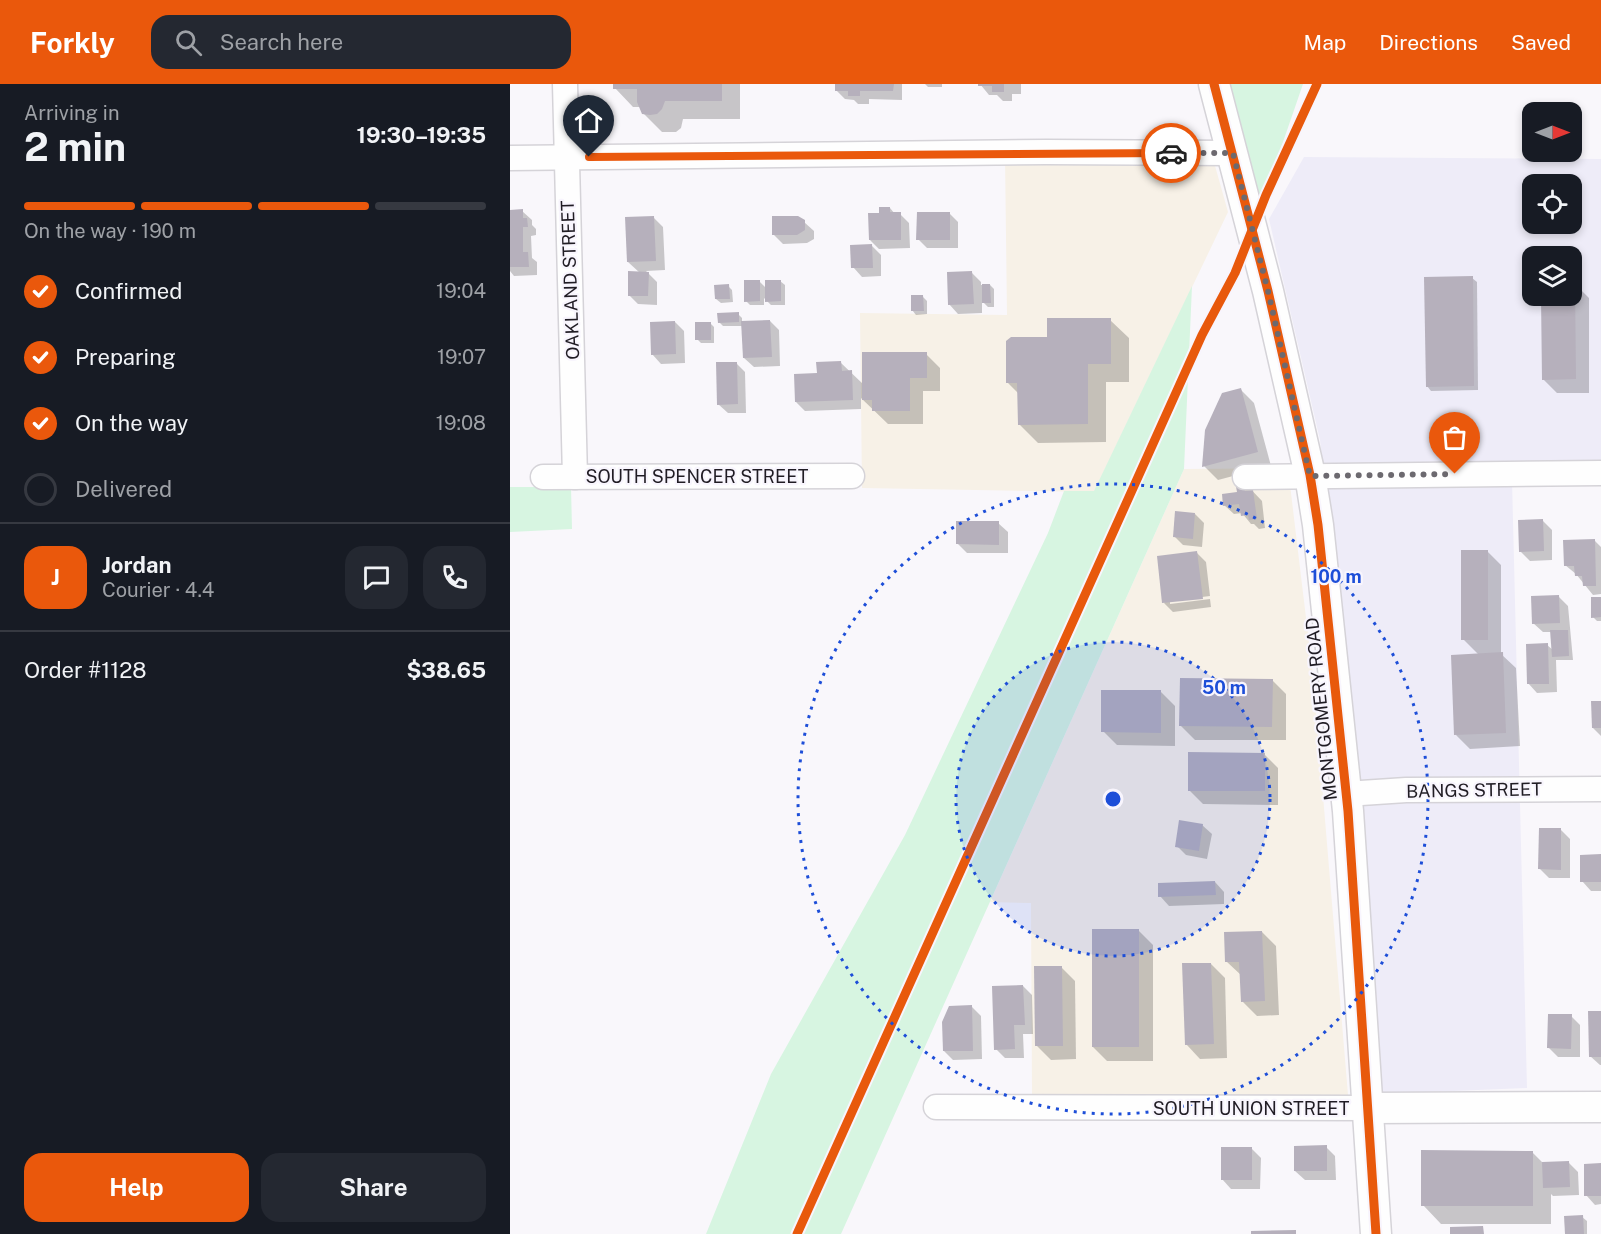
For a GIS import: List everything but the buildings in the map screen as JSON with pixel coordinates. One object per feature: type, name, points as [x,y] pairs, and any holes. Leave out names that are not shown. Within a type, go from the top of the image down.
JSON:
[{"type":"street","name":"OAKLAND STREET","points":[[565,84],[575,477]]},
{"type":"street","name":"MONTGOMERY ROAD","points":[[1214,84],[1268,291],[1310,476],[1321,548],[1346,794],[1377,1234]]},
{"type":"street","points":[[510,158],[1046,152],[1233,153]]},
{"type":"street","points":[[1245,477],[1601,473]]},
{"type":"street","name":"SOUTH SPENCER STREET","points":[[543,477],[852,476]]},
{"type":"street","name":"BANGS STREET","points":[[1346,794],[1406,790],[1601,789]]},
{"type":"street","name":"SOUTH UNION STREET","points":[[936,1107],[1601,1107]]},
{"type":"shaded area","points":[[1212,155],[1228,212],[1094,492],[862,488],[860,313],[1007,315],[1005,157]]},
{"type":"shaded area","points":[[1304,157],[1522,158],[1522,162],[1582,162],[1582,159],[1601,159],[1601,479],[1512,480],[1527,1088],[1381,1094],[1346,667],[1320,440],[1269,219]]},
{"type":"shaded area","points":[[1288,468],[1313,676],[1348,1095],[1032,1096],[1031,903],[990,902],[1184,469]]},
{"type":"green space","points":[[1214,84],[1303,84],[1253,229]]},
{"type":"green space","points":[[1192,286],[1184,469],[841,1234],[706,1234],[771,1074],[905,835],[1048,533],[1064,491],[1094,491]]},
{"type":"green space","points":[[510,487],[571,487],[572,529],[510,532]]},
{"type":"cycle path","points":[[1214,84],[1268,291],[1310,475],[1318,525],[1348,811],[1376,1234]]},
{"type":"cycle path","points":[[797,1234],[1202,335],[1235,273],[1266,195],[1317,84]]},
{"type":"way so far","points":[[1171,153],[1233,153],[1268,291],[1310,476],[1455,474]]},
{"type":"route","points":[[589,157],[1046,152],[1171,153]]}]
